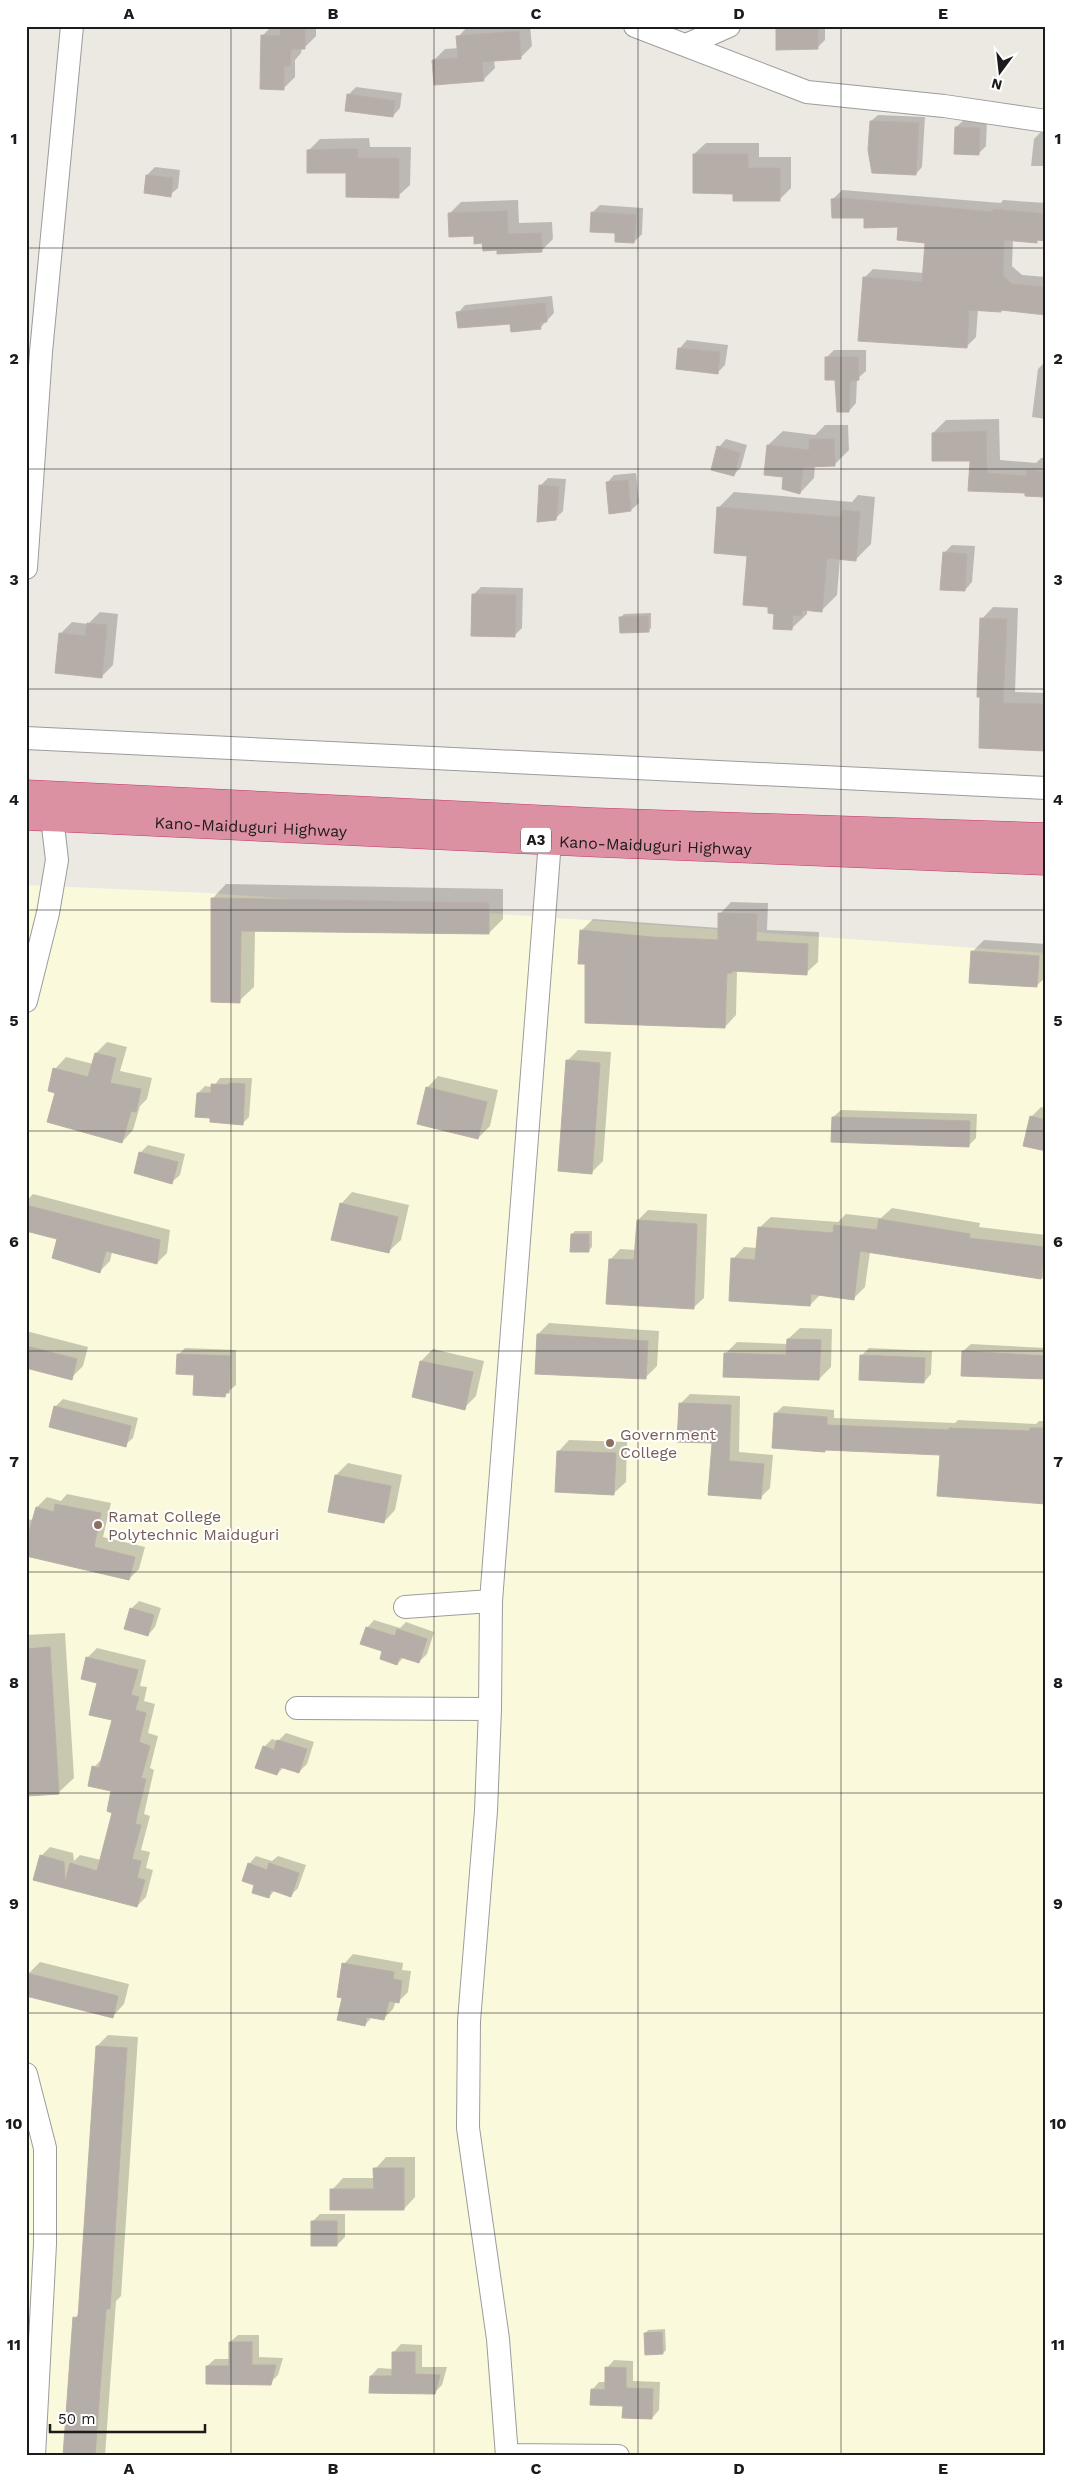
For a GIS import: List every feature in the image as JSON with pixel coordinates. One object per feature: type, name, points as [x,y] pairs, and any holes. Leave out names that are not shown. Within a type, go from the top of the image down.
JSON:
[{"type":"highway","name":"Kano-Maiduguri Highway","points":[[26,794],[594,822],[1046,837]]},
{"type":"highway","name":"Kano-Maiduguri Highway","points":[[39,817],[550,841],[1046,861]]},
{"type":"street","points":[[26,568],[41,352],[72,26]]},
{"type":"street","points":[[635,26],[806,92],[944,106],[1046,121]]},
{"type":"street","points":[[686,45],[729,26]]},
{"type":"street","points":[[26,738],[1046,788]]},
{"type":"street","points":[[26,1001],[48,913],[57,860],[39,817]]},
{"type":"street","points":[[550,841],[491,1602],[490,1709],[486,1811],[469,2021],[468,2128],[498,2339],[507,2456],[618,2456]]},
{"type":"street","points":[[404,1607],[491,1602]]},
{"type":"street","points":[[297,1708],[490,1709]]},
{"type":"street","points":[[26,2074],[45,2148],[45,2244],[34,2456]]},
{"type":"shaded area","name":"Government College","points":[[26,885],[207,893],[1046,953],[1046,2456],[26,2456]]},
{"type":"building","points":[[280,26],[305,26],[305,49],[291,49],[290,66],[284,66],[284,90],[260,89],[261,35],[280,36]]},
{"type":"building","points":[[776,26],[818,26],[818,49],[776,50]]},
{"type":"building","points":[[519,31],[521,59],[482,62],[484,81],[434,85],[432,60],[458,58],[456,36]]},
{"type":"building","points":[[347,94],[395,101],[393,117],[345,111]]},
{"type":"building","points":[[870,121],[919,123],[916,175],[872,173],[868,150]]},
{"type":"building","points":[[955,127],[980,128],[979,155],[954,154]]},
{"type":"building","points":[[358,149],[358,158],[399,158],[399,198],[346,197],[346,173],[307,173],[307,150]]},
{"type":"building","points":[[693,154],[748,154],[748,168],[780,168],[780,201],[733,201],[733,194],[693,193]]},
{"type":"building","points":[[146,175],[173,178],[171,197],[144,193]]},
{"type":"building","points":[[842,198],[993,212],[993,209],[1046,214],[1046,241],[1037,240],[1037,243],[1004,240],[1003,276],[1012,284],[1046,287],[1046,315],[1001,310],[1001,312],[969,310],[967,348],[858,341],[863,277],[922,282],[925,243],[897,240],[898,227],[864,228],[864,218],[832,218],[831,199]]},
{"type":"building","points":[[507,211],[508,234],[541,233],[542,252],[497,254],[497,250],[483,251],[482,243],[474,244],[474,236],[449,237],[448,213]]},
{"type":"building","points":[[591,212],[636,215],[634,243],[615,242],[615,233],[590,232]]},
{"type":"building","points":[[545,303],[547,322],[540,322],[541,329],[511,332],[510,324],[458,328],[456,312]]},
{"type":"building","points":[[678,348],[720,352],[718,374],[676,369]]},
{"type":"building","points":[[825,357],[858,357],[859,380],[850,381],[849,412],[837,412],[835,380],[825,380]]},
{"type":"building","points":[[986,431],[987,473],[1026,476],[1027,470],[1046,472],[1044,497],[1025,496],[1025,493],[968,491],[970,461],[932,461],[932,433]]},
{"type":"building","points":[[809,439],[834,439],[835,466],[803,467],[800,494],[782,489],[783,477],[764,475],[767,445],[809,450]]},
{"type":"building","points":[[717,446],[740,453],[734,476],[711,470]]},
{"type":"building","points":[[628,480],[631,511],[609,514],[606,482]]},
{"type":"building","points":[[539,485],[559,487],[556,520],[537,522]]},
{"type":"building","points":[[717,507],[840,517],[842,510],[860,512],[856,561],[827,558],[822,612],[802,610],[802,616],[793,615],[792,630],[773,629],[774,614],[768,613],[768,607],[743,605],[747,556],[714,553]]},
{"type":"building","points":[[943,552],[967,554],[965,591],[940,590]]},
{"type":"building","points":[[472,594],[516,595],[515,637],[471,636]]},
{"type":"building","points":[[648,616],[649,632],[620,633],[619,617]]},
{"type":"building","points":[[980,618],[1007,619],[1003,703],[1046,704],[1046,751],[979,748],[980,697],[977,697]]},
{"type":"building","points":[[87,623],[107,625],[102,678],[55,673],[59,633],[85,636]]},
{"type":"building","points":[[211,898],[489,903],[489,934],[241,931],[240,1003],[211,1002]]},
{"type":"building","points":[[718,913],[757,914],[756,941],[808,944],[807,975],[732,971],[732,973],[727,973],[725,1028],[585,1023],[585,964],[578,964],[580,930],[652,937],[718,940]]},
{"type":"building","points":[[971,951],[1039,956],[1037,987],[969,983]]},
{"type":"building","points":[[95,1053],[116,1058],[110,1083],[141,1089],[136,1112],[131,1111],[122,1143],[47,1122],[55,1093],[48,1091],[53,1068],[88,1077]]},
{"type":"building","points":[[566,1060],[600,1063],[592,1174],[558,1171]]},
{"type":"building","points":[[229,1083],[245,1084],[243,1125],[210,1122],[210,1118],[195,1117],[197,1093],[211,1093],[211,1084],[229,1085]]},
{"type":"building","points":[[426,1087],[487,1102],[478,1139],[417,1124]]},
{"type":"building","points":[[1030,1116],[1046,1120],[1046,1151],[1023,1146]]},
{"type":"building","points":[[832,1117],[970,1121],[969,1147],[831,1142]]},
{"type":"building","points":[[139,1152],[178,1162],[172,1184],[134,1173]]},
{"type":"building","points":[[340,1203],[398,1217],[389,1253],[331,1240]]},
{"type":"building","points":[[26,1205],[160,1240],[157,1264],[106,1251],[100,1273],[52,1258],[57,1239],[26,1231]]},
{"type":"building","points":[[879,1219],[970,1234],[969,1238],[1045,1247],[1041,1279],[860,1251],[854,1300],[811,1294],[810,1306],[729,1301],[731,1258],[755,1260],[758,1227],[833,1233],[834,1225],[877,1230]]},
{"type":"building","points":[[637,1220],[697,1224],[694,1309],[606,1304],[609,1259],[634,1260]]},
{"type":"building","points":[[571,1234],[589,1234],[589,1252],[570,1252]]},
{"type":"building","points":[[537,1334],[648,1341],[646,1379],[535,1374]]},
{"type":"building","points":[[787,1339],[821,1340],[819,1380],[723,1377],[724,1353],[786,1355]]},
{"type":"building","points":[[26,1346],[77,1359],[72,1380],[26,1368]]},
{"type":"building","points":[[962,1351],[1046,1356],[1046,1379],[961,1376]]},
{"type":"building","points":[[177,1354],[230,1356],[229,1393],[226,1393],[225,1397],[193,1395],[194,1375],[176,1374]]},
{"type":"building","points":[[860,1355],[925,1358],[924,1383],[859,1380]]},
{"type":"building","points":[[420,1361],[473,1372],[465,1410],[412,1397]]},
{"type":"building","points":[[679,1403],[731,1405],[729,1461],[764,1464],[761,1499],[708,1495],[712,1443],[677,1442]]},
{"type":"building","points":[[54,1406],[131,1426],[126,1447],[49,1427]]},
{"type":"building","points":[[774,1413],[827,1417],[827,1425],[949,1430],[949,1428],[1030,1431],[1030,1428],[1046,1428],[1046,1504],[937,1496],[940,1455],[825,1450],[825,1452],[772,1448]]},
{"type":"building","points":[[557,1451],[616,1453],[614,1495],[555,1492]]},
{"type":"building","points":[[335,1475],[391,1486],[384,1523],[328,1512]]},
{"type":"building","points":[[55,1504],[101,1513],[94,1547],[135,1557],[129,1580],[26,1556],[26,1531],[29,1532],[36,1507],[54,1512]]},
{"type":"building","points":[[130,1608],[154,1615],[148,1636],[124,1629]]},
{"type":"building","points":[[366,1627],[395,1636],[397,1629],[427,1639],[419,1663],[400,1657],[397,1665],[380,1659],[382,1651],[360,1644]]},
{"type":"building","points":[[50,1647],[59,1794],[26,1796],[26,1649]]},
{"type":"building","points":[[86,1657],[138,1670],[131,1695],[139,1697],[135,1710],[146,1713],[139,1742],[150,1746],[141,1778],[146,1779],[135,1824],[141,1825],[132,1859],[141,1861],[137,1878],[145,1880],[137,1907],[33,1880],[40,1855],[64,1862],[65,1883],[70,1863],[97,1871],[112,1813],[107,1811],[111,1791],[88,1786],[92,1766],[99,1768],[112,1720],[89,1715],[97,1683],[81,1679]]},
{"type":"building","points":[[277,1740],[307,1749],[299,1773],[280,1767],[277,1775],[255,1768],[263,1746],[274,1750]]},
{"type":"building","points":[[248,1863],[267,1870],[269,1863],[299,1873],[291,1897],[271,1890],[269,1898],[252,1893],[254,1885],[242,1881]]},
{"type":"building","points":[[342,1963],[394,1972],[393,1979],[402,1981],[399,2003],[389,2001],[384,2020],[367,2017],[365,2026],[337,2020],[342,1998],[337,1997]]},
{"type":"building","points":[[26,1973],[118,1996],[113,2018],[26,1996]]},
{"type":"building","points":[[96,2046],[127,2048],[110,2309],[106,2309],[95,2456],[63,2456],[73,2317],[78,2318]]},
{"type":"building","points":[[373,2168],[404,2168],[404,2210],[330,2210],[330,2189],[374,2189]]},
{"type":"building","points":[[311,2221],[337,2221],[337,2246],[311,2246]]},
{"type":"building","points":[[662,2332],[663,2354],[645,2355],[644,2333]]},
{"type":"building","points":[[229,2342],[252,2342],[252,2365],[276,2365],[271,2385],[206,2384],[206,2366],[229,2366]]},
{"type":"building","points":[[392,2352],[415,2352],[415,2374],[440,2375],[435,2394],[369,2393],[370,2376],[392,2376]]},
{"type":"building","points":[[605,2367],[626,2368],[626,2388],[653,2389],[652,2419],[622,2418],[623,2406],[590,2405],[591,2389],[605,2390]]},
{"type":"place","name":"Government College","points":[[610,1443]]},
{"type":"place","name":"Ramat College Polytechnic Maiduguri","points":[[98,1525]]}]
